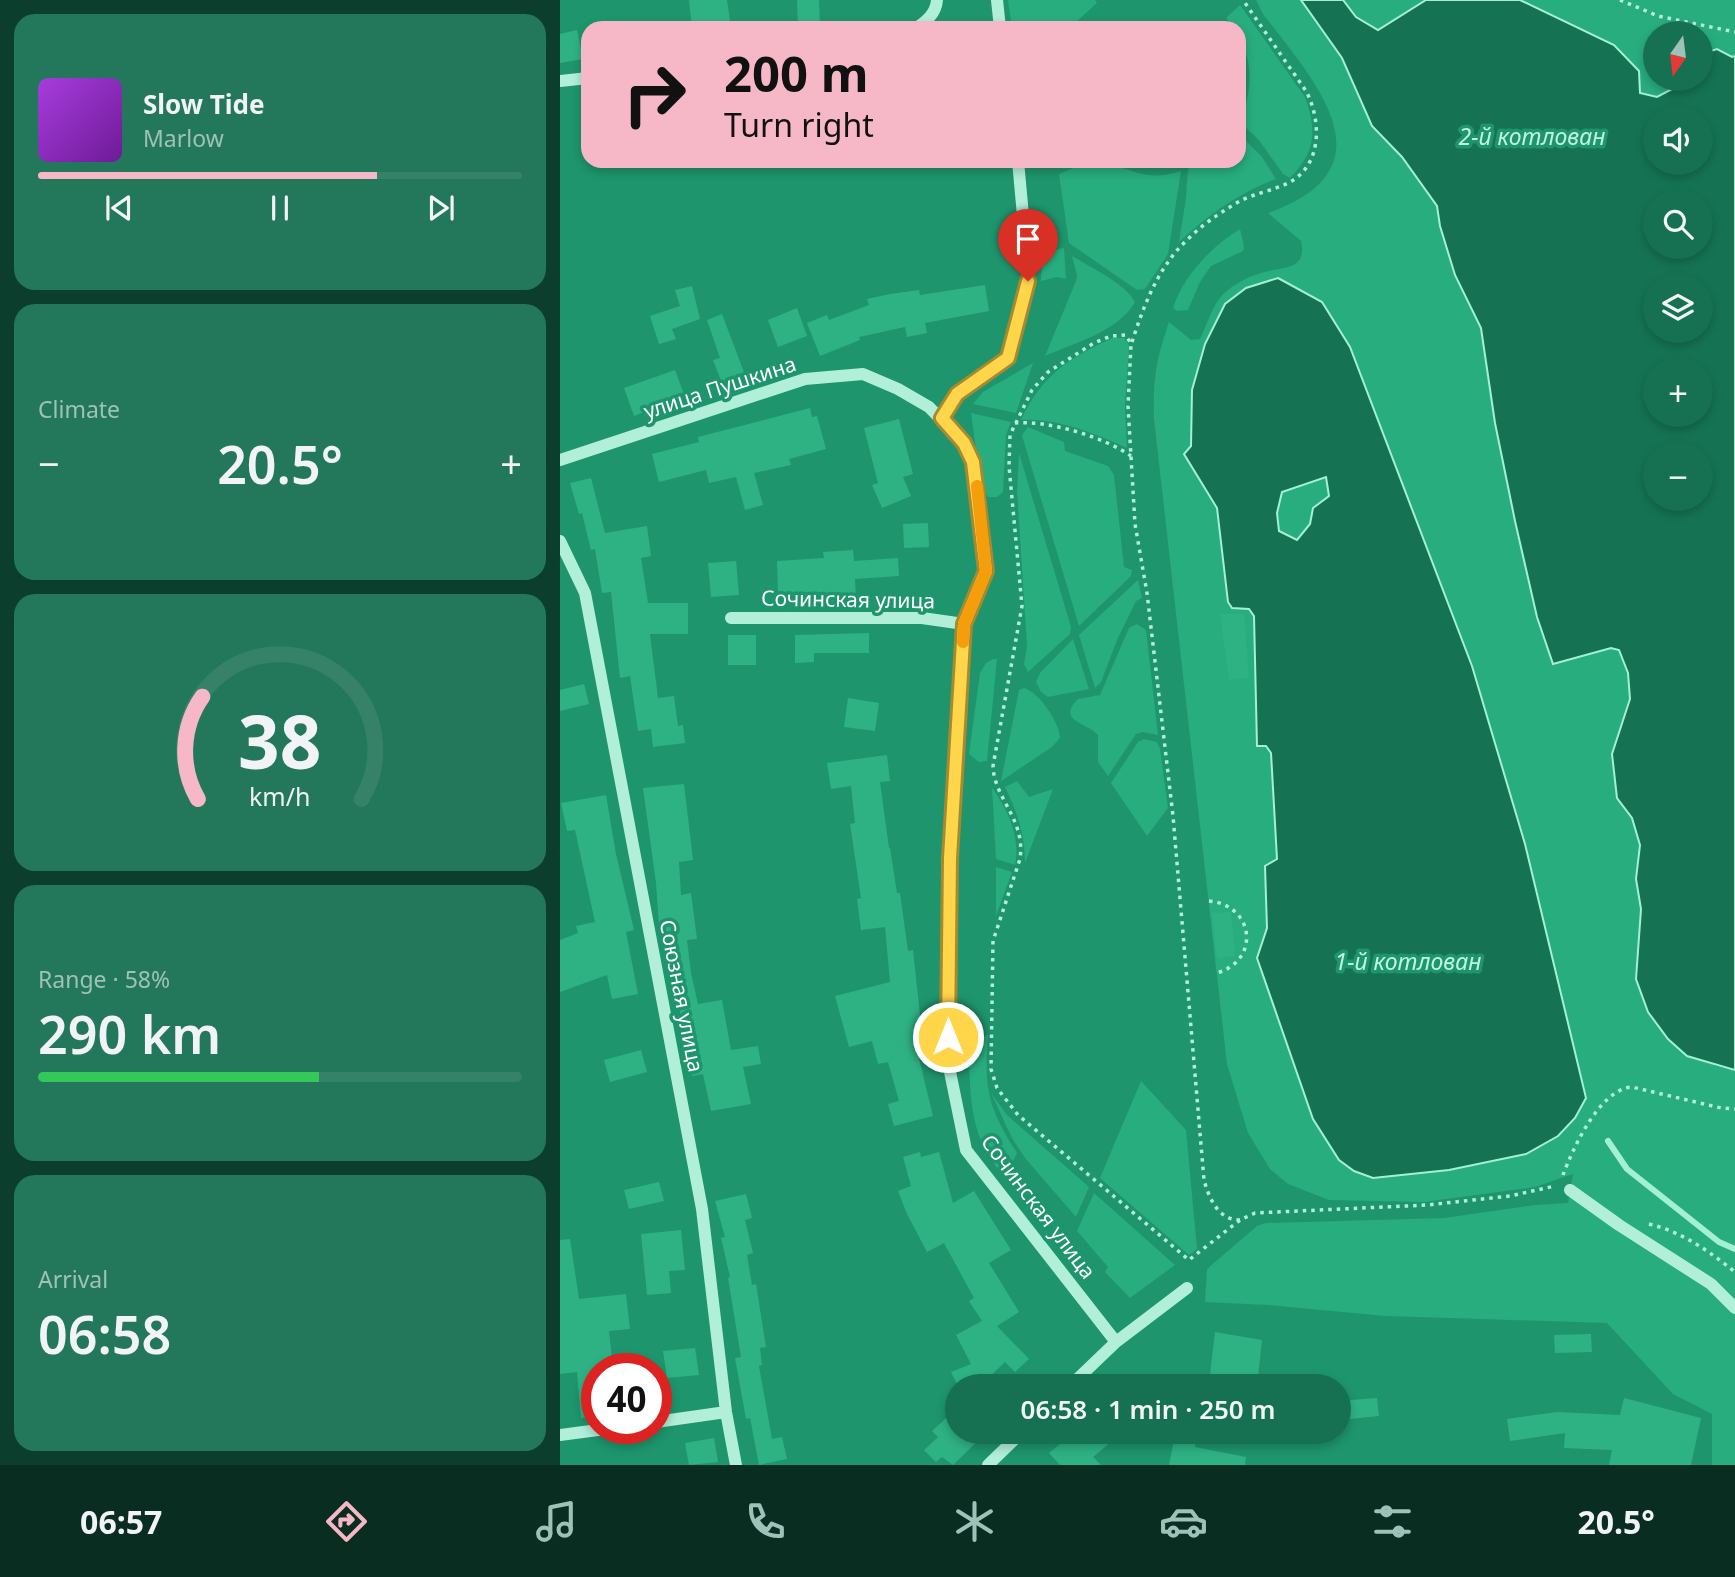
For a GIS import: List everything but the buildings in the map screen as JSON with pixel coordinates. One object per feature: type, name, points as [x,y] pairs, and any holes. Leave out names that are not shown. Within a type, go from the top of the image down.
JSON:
[{"type":"street","points":[[997,0],[999,21]]},
{"type":"street","points":[[926,21],[936,4]]},
{"type":"street","points":[[560,81],[581,79]]},
{"type":"street","points":[[942,418],[957,394],[1008,358],[1028,281],[1019,168]]},
{"type":"street","name":"улица Пушкина","points":[[560,460],[805,379],[863,374],[898,389],[929,407]]},
{"type":"street","name":"Сочинская улица","points":[[929,407],[942,418],[970,452],[983,528],[986,571],[964,624],[950,858],[948,1062],[966,1150],[1116,1342]]},
{"type":"street","name":"Союзная улица","points":[[560,541],[585,593],[702,1209],[726,1412],[736,1465]]},
{"type":"street","name":"Сочинская улица","points":[[732,618],[922,618],[964,624]]},
{"type":"street","points":[[1564,1187],[1711,1284],[1735,1308]]},
{"type":"street","points":[[1083,1374],[1116,1342],[1186,1288]]},
{"type":"street","points":[[672,1420],[726,1412]]},
{"type":"street","points":[[560,1436],[581,1433]]},
{"type":"street","points":[[988,1465],[1010,1444]]},
{"type":"path","points":[[1240,1220],[1230,1219],[1220,1212],[1211,1199],[1205,1180],[1186,988],[1173,816],[1147,593],[1135,524],[1128,406],[1131,344],[1149,293],[1181,246],[1210,220],[1241,201],[1289,183],[1309,164],[1313,154],[1317,132],[1313,104],[1243,0]]},
{"type":"path","points":[[1620,0],[1658,16],[1735,32]]},
{"type":"path","points":[[1131,344],[1126,335],[1111,336],[1068,358],[1048,372],[1039,381],[1010,435],[1008,453],[1022,606],[993,777],[1013,815],[1022,848],[993,941],[993,1079],[1003,1099],[1018,1115],[1187,1260],[1192,1259],[1240,1220],[1255,1213],[1427,1205],[1564,1187]]},
{"type":"path","points":[[1015,423],[1035,423],[1084,435],[1113,445],[1131,456]]},
{"type":"path","points":[[1209,901],[1222,902],[1231,907],[1243,922],[1247,939],[1240,959],[1217,973]]},
{"type":"path","points":[[1561,1179],[1588,1123],[1611,1097],[1625,1087],[1735,1110]]},
{"type":"path","points":[[1614,1221],[1640,1222],[1663,1227],[1707,1249],[1735,1272]]},
{"type":"shaded area","points":[[1008,0],[1095,0],[1097,3],[1077,21],[1011,21]]},
{"type":"shaded area","points":[[1256,0],[1301,0],[1342,58],[1372,126],[1402,157],[1437,206],[1440,226],[1455,275],[1481,328],[1495,423],[1515,521],[1537,617],[1553,663],[1611,648],[1619,650],[1628,673],[1630,699],[1612,754],[1617,798],[1632,818],[1640,845],[1636,878],[1641,909],[1636,979],[1715,1066],[1735,1070],[1735,1465],[1712,1465],[1712,1414],[1673,1394],[1607,1323],[1386,1316],[1205,1302],[1207,1269],[1257,1226],[1266,1223],[1444,1218],[1568,1203],[1573,1174],[1535,1187],[1424,1202],[1329,1200],[1288,1184],[1270,1169],[1248,1133],[1227,1064],[1154,419],[1154,392],[1158,359],[1169,322],[1191,340],[1200,339],[1216,303],[1227,290],[1256,275],[1291,266],[1301,258],[1301,241],[1268,213],[1306,194],[1328,173],[1336,148],[1333,122],[1321,95],[1263,14]],"holes":[[[1322,302],[1351,348],[1472,666],[1525,844],[1586,1098],[1575,1118],[1558,1136],[1527,1154],[1449,1170],[1313,1119],[1257,958],[1267,928],[1265,866],[1277,860],[1271,753],[1266,746],[1257,745],[1254,616],[1249,608],[1228,602],[1217,508],[1184,454],[1191,446],[1192,390],[1205,344]]]},
{"type":"shaded area","points":[[1343,0],[1426,0],[1378,30],[1356,17]]},
{"type":"shaded area","points":[[1520,0],[1735,0],[1735,56],[1717,49],[1713,50],[1713,21],[1643,21],[1643,91],[1669,91],[1657,97],[1640,93],[1639,71],[1554,17]]},
{"type":"shaded area","points":[[1240,5],[1305,97],[1311,120],[1312,140],[1305,159],[1290,178],[1283,174],[1258,139],[1246,128],[1250,77],[1246,54],[1246,21],[1228,21],[1226,18]]},
{"type":"shaded area","points":[[1246,141],[1262,157],[1276,179],[1224,206],[1179,242],[1188,169],[1246,168]]},
{"type":"shaded area","points":[[1073,168],[1122,168],[1154,175],[1181,171],[1168,254],[1145,289],[1137,290],[1069,243],[1059,174]]},
{"type":"shaded area","points":[[1240,229],[1243,251],[1211,266],[1200,282],[1188,310],[1177,311],[1173,308],[1191,273],[1219,244]]},
{"type":"shaded area","points":[[1064,248],[1066,279],[1057,277],[1041,281],[1046,259],[1053,252]]},
{"type":"shaded area","points":[[1072,256],[1115,282],[1135,302],[1107,329],[1045,356],[1076,281]]},
{"type":"shaded area","points":[[1112,338],[1124,338],[1129,345],[1125,407],[1127,448],[1061,424],[1021,420],[1038,391],[1058,370],[1082,353]]},
{"type":"shaded area","points":[[1033,363],[1016,413],[973,404],[983,392]]},
{"type":"shaded area","points":[[971,413],[1011,422],[1006,435],[1003,492],[997,497],[988,497],[981,486]]},
{"type":"shaded area","points":[[1028,427],[1064,442],[1065,451],[1108,466],[1114,475],[1124,567],[1132,570],[1131,576],[1079,626],[1023,439],[1022,435]]},
{"type":"shaded area","points":[[1019,453],[1071,627],[1070,634],[1028,672],[1024,664],[1027,647],[1017,489]]},
{"type":"shaded area","points":[[1327,477],[1329,496],[1313,508],[1310,524],[1297,541],[1279,531],[1277,513],[1282,492]]},
{"type":"shaded area","points":[[1138,580],[1142,598],[1136,601],[1101,682],[1095,688],[1079,635]]},
{"type":"shaded area","points":[[1137,624],[1146,630],[1158,735],[1143,732],[1136,734],[1108,776],[1098,762],[1098,735],[1071,717],[1070,712],[1078,699],[1100,695],[1129,628]]},
{"type":"shaded area","points":[[1073,639],[1089,689],[1048,697],[1041,692],[1036,682],[1040,673]]},
{"type":"shaded area","points":[[997,659],[987,761],[979,762],[969,754],[980,673],[986,663]]},
{"type":"shaded area","points":[[1024,688],[1036,695],[1048,709],[1060,738],[1052,747],[1001,781],[1019,690]]},
{"type":"shaded area","points":[[1144,739],[1157,742],[1160,749],[1168,808],[1147,836],[1111,783],[1138,742]]},
{"type":"shaded area","points":[[1017,781],[1029,797],[1053,789],[1025,863],[1020,824],[1005,787]]},
{"type":"shaded area","points":[[992,788],[1003,805],[1015,835],[1015,865],[996,859]]},
{"type":"shaded area","points":[[996,867],[1012,872],[996,916]]},
{"type":"shaded area","points":[[988,1034],[987,1069],[990,1096],[999,1122],[1017,1153],[1005,1177],[984,1148],[971,1100],[969,1048]]},
{"type":"shaded area","points":[[1141,1081],[1186,1130],[1197,1249],[1189,1255],[1100,1178]]},
{"type":"shaded area","points":[[991,1093],[1007,1115],[1089,1187],[1076,1217],[1025,1158],[1012,1138]]},
{"type":"shaded area","points":[[1094,1193],[1175,1265],[1130,1298],[1105,1272],[1108,1267],[1077,1231]]},
{"type":"water","name":"2-й котлован","points":[[1301,0],[1343,0],[1356,17],[1378,30],[1426,0],[1520,0],[1614,45],[1639,71],[1640,93],[1657,97],[1668,91],[1713,91],[1713,50],[1717,49],[1735,56],[1735,1070],[1687,1056],[1668,1039],[1648,1012],[1636,979],[1641,909],[1636,879],[1640,845],[1632,818],[1617,798],[1612,754],[1630,699],[1628,673],[1619,650],[1611,648],[1553,664],[1537,617],[1515,521],[1495,423],[1481,328],[1455,275],[1440,226],[1437,206],[1402,157],[1372,126],[1342,58]]},
{"type":"water","name":"1-й котлован","points":[[1278,278],[1322,302],[1350,347],[1472,666],[1525,844],[1586,1098],[1575,1118],[1558,1136],[1526,1154],[1449,1170],[1373,1178],[1354,1171],[1339,1160],[1313,1119],[1257,958],[1267,928],[1265,866],[1277,859],[1271,753],[1266,746],[1257,746],[1254,616],[1249,609],[1232,608],[1228,602],[1217,508],[1184,454],[1191,446],[1192,390],[1205,344],[1225,304],[1246,288]],"holes":[[[1326,477],[1329,496],[1313,508],[1310,524],[1297,540],[1279,531],[1277,513],[1282,492]]]},
{"type":"waterway","points":[[1608,1141],[1627,1169],[1719,1242],[1735,1249]]},
{"type":"slow traffic","points":[[963,642],[964,624],[986,571],[977,486]]},
{"type":"route","points":[[948,1037],[950,858],[964,624],[986,571],[983,528],[973,462],[964,443],[942,418],[957,394],[1008,358],[1028,281]]}]
